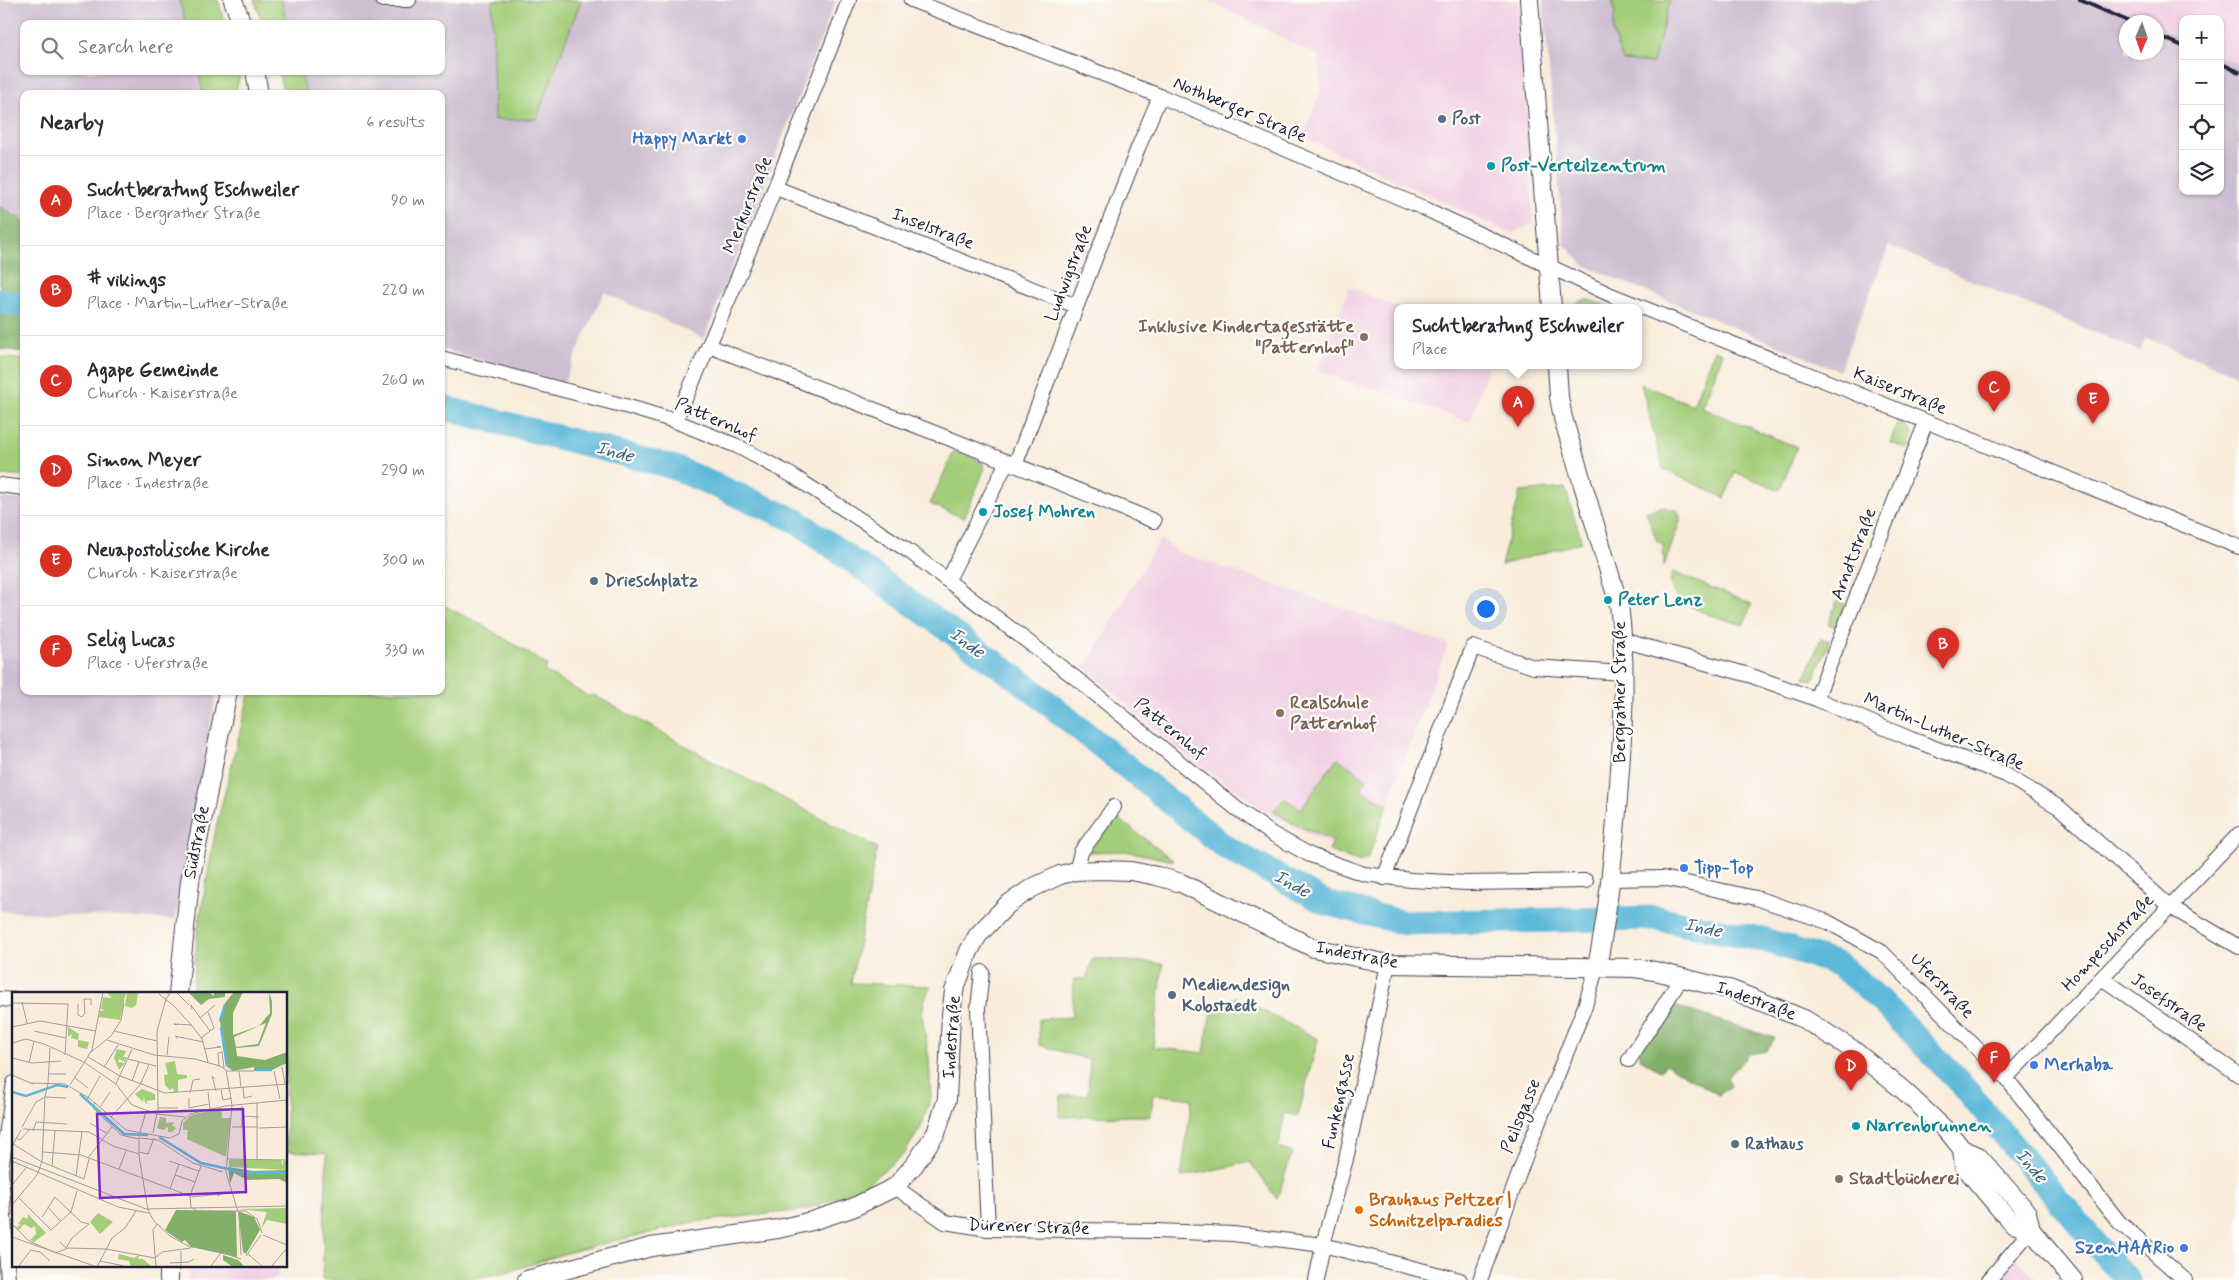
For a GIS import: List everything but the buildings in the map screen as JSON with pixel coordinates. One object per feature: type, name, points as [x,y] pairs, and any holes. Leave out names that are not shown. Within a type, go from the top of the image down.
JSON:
[{"type":"main road","points":[[233,0],[240,20]]},
{"type":"main road","points":[[1529,0],[1552,304]]},
{"type":"main road","points":[[256,75],[259,90]]},
{"type":"main road","name":"Bergrather Straße","points":[[1557,369],[1560,406],[1619,606],[1622,640],[1621,761],[1610,888],[1602,946],[1597,966]]},
{"type":"main road","name":"Südstraße","points":[[178,992],[190,881],[227,695]]},
{"type":"main road","name":"Indestraße","points":[[895,1187],[915,1164],[936,1133],[947,1099],[954,991],[969,951],[978,935],[1007,905],[1044,882],[1076,871],[1131,871],[1181,883],[1314,948],[1388,964],[1634,968],[1682,977],[1732,990],[1789,1012],[1852,1049],[1903,1090],[1950,1134],[1962,1149],[1978,1156],[2027,1213],[2031,1230],[2073,1280]]},
{"type":"main road","points":[[528,1280],[651,1247],[778,1229],[812,1221],[852,1208],[895,1187]]},
{"type":"street","points":[[382,0],[409,0]]},
{"type":"street","name":"Merkurstraße","points":[[675,421],[776,188],[849,0]]},
{"type":"street","name":"Nothberger Straße","points":[[911,0],[1160,96],[1419,206],[1522,252],[1549,267]]},
{"type":"street","name":"Ludwigstraße","points":[[1011,463],[1160,96]]},
{"type":"street","name":"Inselstraße","points":[[776,188],[1076,306]]},
{"type":"street","name":"Kaiserstraße","points":[[1549,267],[1633,304]]},
{"type":"street","name":"Kaiserstraße","points":[[1642,307],[2239,547]]},
{"type":"street","points":[[709,346],[1011,463],[1154,521]]},
{"type":"street","name":"Patternhof","points":[[445,359],[629,407],[675,421],[737,446],[794,476],[910,552],[1089,689],[1237,809],[1272,834],[1310,855],[1364,874],[1384,878],[1468,883],[1586,881]]},
{"type":"street","name":"Arndtstraße","points":[[1816,699],[1926,422]]},
{"type":"street","points":[[948,580],[1011,463]]},
{"type":"street","points":[[0,485],[20,488]]},
{"type":"street","name":"Martin-Luther-Straße","points":[[1622,640],[1749,675],[1816,699],[1911,739],[2006,775],[2060,808],[2169,906],[2239,947]]},
{"type":"street","points":[[1384,878],[1473,647],[1534,667],[1623,673]]},
{"type":"street","points":[[1076,871],[1082,852],[1114,807]]},
{"type":"street","name":"Hompeschstraße","points":[[2006,1078],[2239,834]]},
{"type":"street","name":"Uferstraße","points":[[1610,888],[1663,878],[1756,898],[1828,922],[1882,952],[2006,1078],[2119,1222],[2184,1280]]},
{"type":"street","name":"Funkengasse","points":[[1316,1280],[1323,1245],[1346,1159],[1388,964]]},
{"type":"street","name":"Peilsgasse","points":[[1480,1280],[1528,1149],[1586,1006],[1597,966]]},
{"type":"street","points":[[982,972],[978,1008],[988,1229]]},
{"type":"street","points":[[1629,1060],[1682,977]]},
{"type":"street","name":"Josefstraße","points":[[2102,978],[2239,1076]]},
{"type":"street","points":[[8,1280],[0,1169],[12,1095]]},
{"type":"street","name":"Dürener Straße","points":[[895,1187],[945,1222],[988,1229],[1156,1230],[1233,1234],[1323,1245],[1460,1280]]},
{"type":"street","points":[[1989,1280],[2031,1230]]},
{"type":"shaded area","points":[[0,0],[179,0],[185,20],[20,20],[20,75],[199,75],[203,90],[20,90],[20,219],[0,207]]},
{"type":"shaded area","points":[[281,0],[836,0],[704,339],[604,292],[563,384],[445,350],[445,90],[306,90],[301,75],[445,75],[445,20],[286,20]]},
{"type":"shaded area","points":[[1207,0],[1520,0],[1533,223],[1511,234],[1303,137],[1322,88],[1318,56]]},
{"type":"shaded area","points":[[1543,0],[2097,0],[2130,15],[2119,15],[2119,60],[2164,60],[2164,30],[2179,37],[2179,195],[2224,195],[2224,58],[2239,65],[2239,376],[2146,338],[2139,351],[1889,246],[1839,371],[1583,265],[1564,244]]},
{"type":"shaded area","points":[[2097,0],[2239,0],[2239,65],[2224,58],[2224,15],[2179,15],[2179,37],[2164,30],[2164,15],[2130,15]]},
{"type":"shaded area","name":"Inklusive Kindertagesstätte \"Patternhof\"","points":[[1349,287],[1394,306],[1394,369],[1487,369],[1470,422],[1318,371]]},
{"type":"shaded area","points":[[0,498],[20,500],[20,695],[216,695],[175,920],[0,911]]},
{"type":"shaded area","name":"Realschule Patternhof","points":[[1160,539],[1178,552],[1448,644],[1365,863],[1267,812],[1190,758],[1085,668]]},
{"type":"shaded area","points":[[2015,1257],[2037,1280],[1996,1280]]},
{"type":"shaded area","points":[[188,1268],[278,1268],[277,1280],[188,1280]]},
{"type":"green space","points":[[179,0],[218,0],[224,20],[185,20]]},
{"type":"green space","points":[[254,0],[281,0],[286,20],[262,20]]},
{"type":"green space","points":[[492,0],[581,0],[536,119],[494,120]]},
{"type":"green space","points":[[1612,0],[1670,0],[1653,63],[1623,61],[1613,33],[1615,11]]},
{"type":"green space","points":[[199,75],[240,75],[236,90],[203,90]]},
{"type":"green space","points":[[279,75],[301,75],[306,90],[283,90]]},
{"type":"green space","points":[[0,207],[20,219],[20,352],[0,349]]},
{"type":"green space","points":[[1590,300],[1600,304],[1577,304]]},
{"type":"green space","points":[[1714,350],[1723,353],[1702,408],[1797,447],[1780,490],[1735,472],[1725,498],[1663,469],[1641,384],[1693,405]]},
{"type":"green space","points":[[0,357],[20,360],[20,477],[0,475]]},
{"type":"green space","points":[[1897,423],[1908,428],[1912,434],[1908,449],[1890,443]]},
{"type":"green space","points":[[954,451],[981,461],[985,468],[964,518],[930,504]]},
{"type":"green space","points":[[1565,488],[1582,542],[1501,565],[1520,492]]},
{"type":"green space","points":[[1661,507],[1677,510],[1681,519],[1664,566],[1663,544],[1657,541],[1646,512]]},
{"type":"green space","points":[[1673,572],[1752,604],[1743,625],[1707,614],[1682,602],[1674,594],[1671,584]]},
{"type":"green space","points":[[1837,601],[1845,604],[1836,627],[1828,624]]},
{"type":"green space","points":[[445,606],[484,626],[547,665],[544,671],[589,697],[592,694],[877,848],[851,983],[931,986],[924,1001],[922,1015],[929,1058],[931,1097],[921,1127],[904,1154],[861,1188],[805,1210],[694,1222],[573,1251],[507,1272],[465,1280],[322,1280],[327,1153],[288,1151],[288,992],[192,992],[198,928],[216,828],[249,695],[445,695]]},
{"type":"green space","points":[[1821,638],[1830,641],[1814,679],[1811,680],[1805,678]]},
{"type":"green space","points":[[1337,758],[1367,779],[1361,790],[1388,804],[1368,858],[1360,862],[1329,851],[1333,841],[1292,823],[1274,811],[1284,798],[1301,809]]},
{"type":"green space","points":[[1116,817],[1173,861],[1126,851],[1088,852]]},
{"type":"green space","points":[[1093,958],[1163,964],[1153,1047],[1204,1053],[1212,1005],[1236,997],[1318,1039],[1298,1116],[1285,1113],[1278,1147],[1292,1153],[1277,1199],[1250,1162],[1181,1177],[1192,1099],[1153,1094],[1151,1116],[1059,1117],[1061,1096],[1088,1095],[1090,1060],[1039,1045],[1039,1019],[1072,1017],[1074,979],[1086,979]]},
{"type":"green space","points":[[1668,1004],[1775,1038],[1766,1051],[1749,1054],[1727,1078],[1731,1086],[1719,1095],[1666,1064],[1661,1071],[1639,1058],[1640,1050]]},
{"type":"waterway","name":"Inde","points":[[0,300],[20,305]]},
{"type":"waterway","name":"Inde","points":[[445,408],[673,467],[797,521],[1026,685],[1225,847],[1326,903],[1405,923],[1656,918],[1765,940],[1840,965],[1884,1004],[1961,1084],[2128,1280]]},
{"type":"railway","points":[[2080,0],[2119,17]]},
{"type":"railway","points":[[2164,38],[2179,44]]},
{"type":"railway","points":[[2224,65],[2239,72]]},
{"type":"place","name":"Post","points":[[1442,119]]},
{"type":"place","name":"Happy Markt","points":[[742,139]]},
{"type":"place","name":"Post-Verteilzentrum","points":[[1491,166]]},
{"type":"place","name":"Inklusive Kindertagesstätte \"Patternhof\"","points":[[1364,337]]},
{"type":"place","name":"Agape Gemeinde","points":[[1994,412]]},
{"type":"place","name":"Neuapostolische Kirche","points":[[2093,424]]},
{"type":"place","name":"Suchtberatung Eschweiler","points":[[1518,427]]},
{"type":"place","name":"Josef Mohren","points":[[983,512]]},
{"type":"place","name":"Drieschplatz","points":[[594,581]]},
{"type":"place","name":"Peter Lenz","points":[[1608,600]]},
{"type":"place","name":"# vikings","points":[[1943,669]]},
{"type":"place","name":"Realschule Patternhof","points":[[1280,713]]},
{"type":"place","name":"Tipp-Top","points":[[1684,868]]},
{"type":"place","name":"Mediendesign Kobstaedt","points":[[1172,995]]},
{"type":"place","name":"Merhaba","points":[[2034,1065]]},
{"type":"place","name":"Selig Lucas","points":[[1994,1083]]},
{"type":"place","name":"Simon Meyer","points":[[1851,1091]]},
{"type":"place","name":"Narrenbrunnen","points":[[1856,1126]]},
{"type":"place","name":"Rathaus","points":[[1735,1144]]},
{"type":"place","name":"Stadtbücherei","points":[[1839,1179]]},
{"type":"place","name":"Brauhaus Peltzer | Schnitzelparadies","points":[[1359,1210]]},
{"type":"place","name":"SzenHAARio","points":[[2184,1248]]}]
